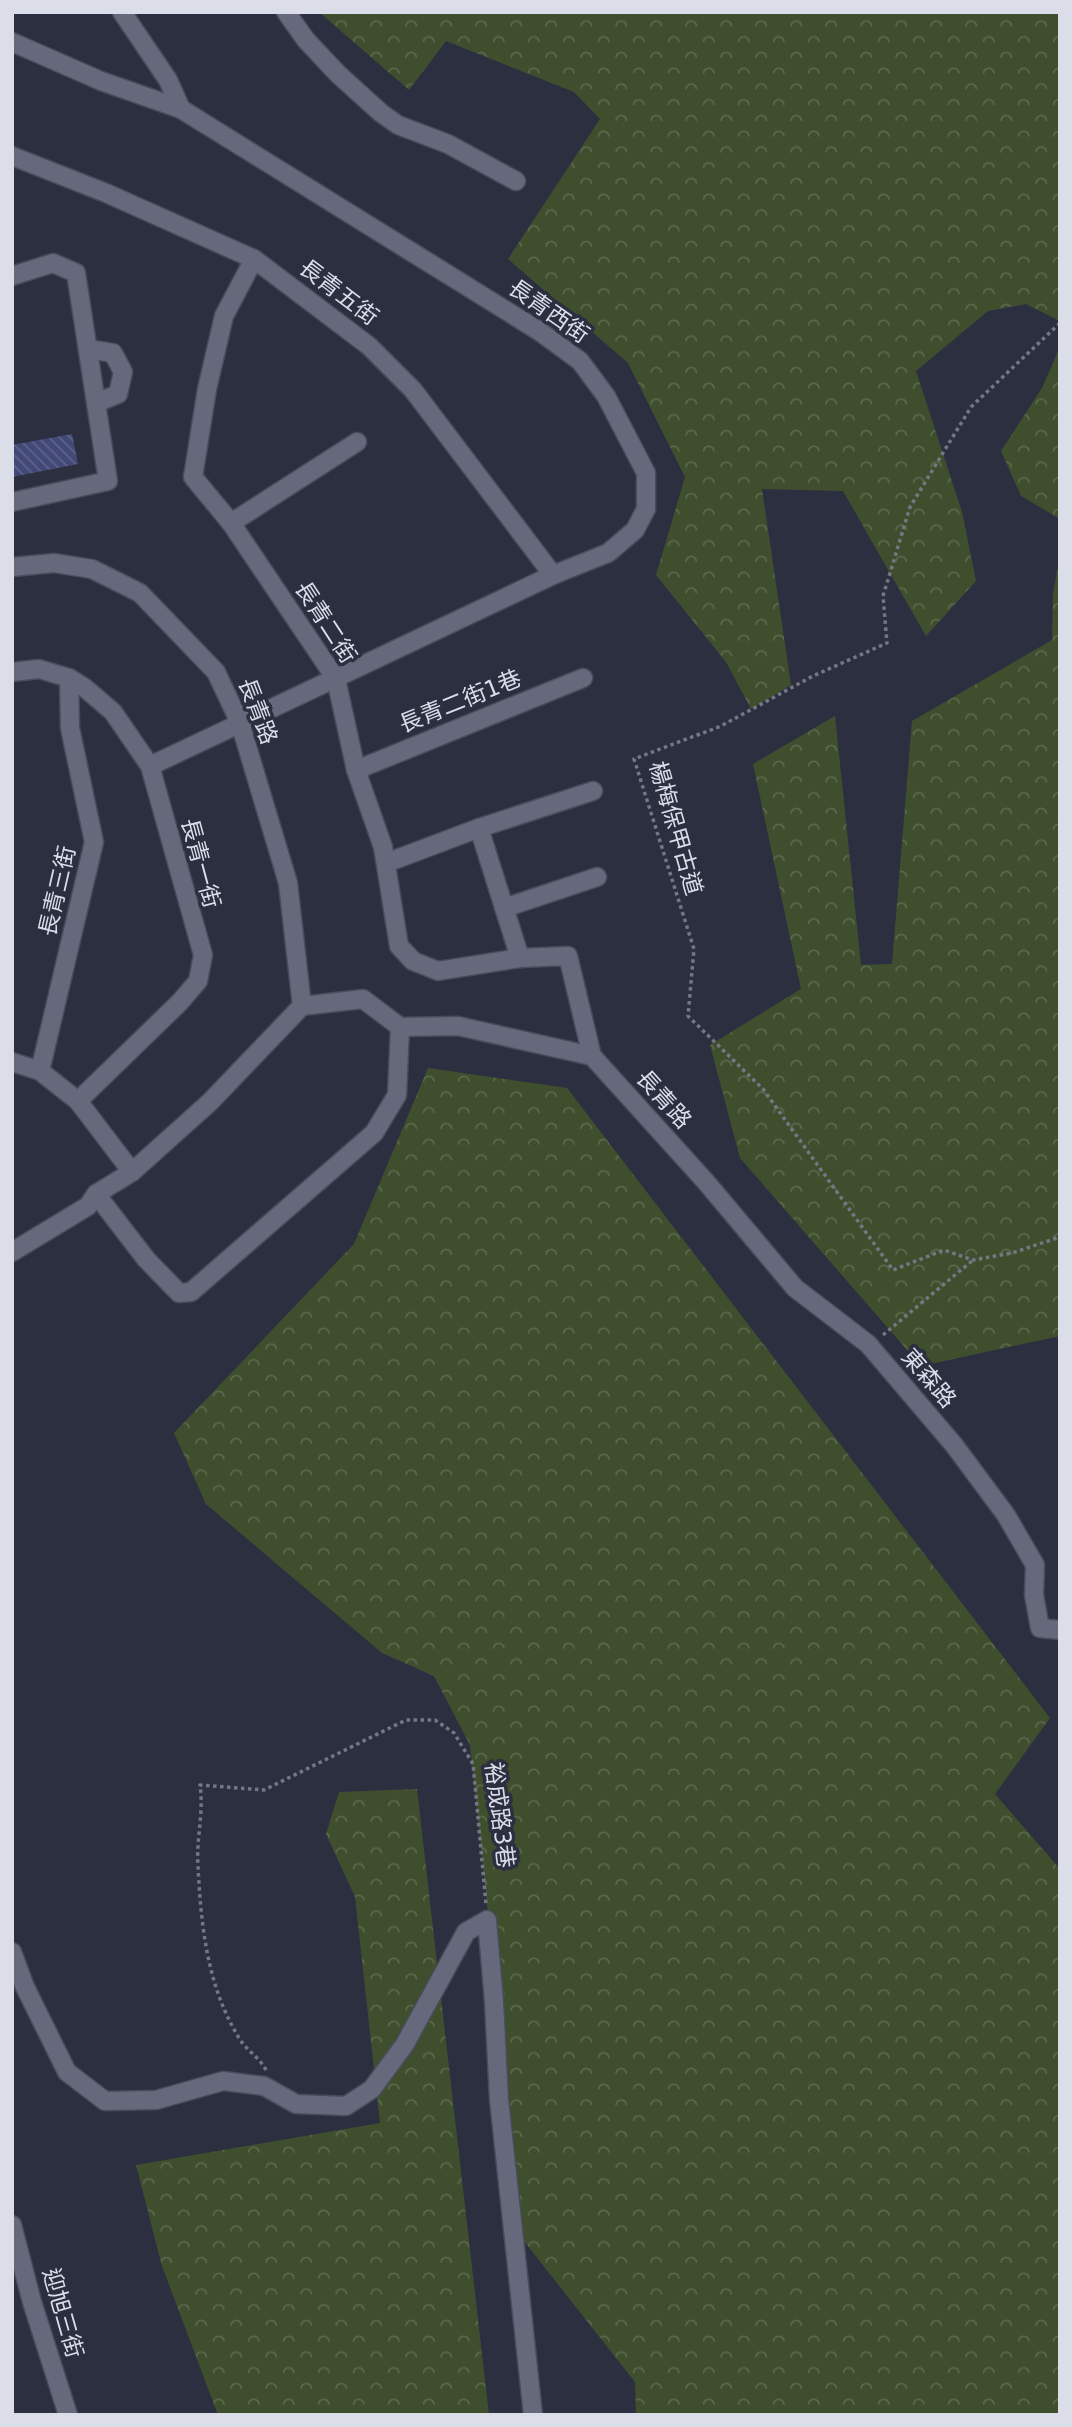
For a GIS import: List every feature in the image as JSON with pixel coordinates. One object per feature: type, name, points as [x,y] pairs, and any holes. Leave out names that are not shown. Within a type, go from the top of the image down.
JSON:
[{"type":"street","points":[[122,12],[168,80],[181,109]]},
{"type":"street","points":[[286,12],[314,48],[380,113],[398,125],[448,144],[516,181]]},
{"type":"street","name":"長青西街","points":[[12,42],[101,81],[181,109],[539,331],[580,361],[606,396],[646,473],[646,509],[635,530],[608,553],[553,575],[150,766]]},
{"type":"street","name":"長青五街","points":[[12,156],[106,193],[254,259],[369,346],[413,390],[553,575]]},
{"type":"street","name":"長青二街","points":[[254,259],[224,316],[207,389],[193,477],[231,523],[336,679],[356,770],[383,847],[399,946],[413,961],[438,971],[520,958]]},
{"type":"street","points":[[12,276],[53,263],[76,274],[108,481],[12,502]]},
{"type":"street","points":[[88,349],[113,353],[123,372],[118,394],[96,403]]},
{"type":"street","points":[[231,523],[357,442]]},
{"type":"street","name":"長青路","points":[[12,567],[54,562],[92,569],[140,593],[216,672],[240,723],[288,883],[302,1006]]},
{"type":"street","name":"長青一街","points":[[12,672],[39,669],[69,678],[113,712],[150,766],[202,955],[198,981],[180,1002],[78,1101]]},
{"type":"street","name":"長青三街","points":[[40,1071],[94,842],[70,728],[69,678]]},
{"type":"street","name":"長青二街1巷","points":[[356,770],[583,678]]},
{"type":"street","points":[[386,863],[479,828],[593,791]]},
{"type":"street","points":[[12,1252],[88,1206],[96,1195],[132,1172],[210,1102],[302,1006],[363,999],[400,1027],[458,1026],[592,1056],[568,956],[520,958],[479,828]]},
{"type":"street","points":[[504,908],[597,877]]},
{"type":"street","points":[[96,1195],[146,1259],[178,1293],[191,1292],[374,1133],[397,1095],[400,1027]]},
{"type":"street","name":"長青路","points":[[592,1056],[706,1182]]},
{"type":"street","points":[[12,1062],[40,1071],[78,1101],[132,1172]]},
{"type":"street","name":"東森路","points":[[706,1182],[795,1288],[868,1344],[954,1445],[1006,1515],[1035,1566],[1034,1595],[1040,1628],[1060,1630]]},
{"type":"street","points":[[12,1952],[25,1987],[67,2072],[105,2101],[156,2100],[223,2081],[264,2086],[296,2104],[346,2106],[372,2089],[405,2044],[466,1931],[487,1920],[499,2099],[533,2415]]},
{"type":"street","name":"迎旭三街","points":[[12,2225],[32,2302],[68,2415]]},
{"type":"path","name":"楊梅保甲古道","points":[[1060,323],[971,408],[910,507],[883,596],[887,643],[813,676],[721,726],[634,759],[694,949],[688,1016],[763,1089],[892,1270],[944,1250],[973,1260],[1012,1253],[1060,1237]]},
{"type":"path","points":[[868,1344],[887,1332],[973,1260]]},
{"type":"path","name":"裕成路3巷","points":[[264,2086],[266,2068],[239,2038],[213,1980],[201,1922],[197,1855],[203,1804],[200,1786],[264,1790],[406,1720],[435,1720],[454,1732],[473,1764],[487,1920]]},
{"type":"green space","points":[[319,12],[1060,12],[1060,321],[1026,304],[988,311],[916,371],[962,512],[976,581],[926,636],[843,491],[762,489],[791,685],[751,709],[726,662],[656,575],[685,477],[628,363],[508,259],[600,119],[574,92],[446,41],[409,90]]},
{"type":"green space","points":[[1060,347],[1060,519],[1021,496],[1001,451],[1042,388]]},
{"type":"green space","points":[[1060,555],[1060,1336],[921,1366],[740,1158],[710,1045],[801,989],[753,764],[835,716],[861,965],[892,964],[912,721],[1052,640],[1053,594]]},
{"type":"green space","points":[[428,1068],[567,1088],[1050,1718],[995,1794],[1060,1869],[1060,2415],[636,2415],[635,2382],[523,2240],[470,1745],[434,1676],[382,1653],[206,1504],[174,1433],[354,1244]]},
{"type":"green space","points":[[417,1789],[489,2415],[218,2415],[162,2266],[136,2165],[380,2123],[355,1897],[326,1834],[339,1792]]},
{"type":"building","points":[[72,434],[78,464],[12,477],[12,445]]}]
